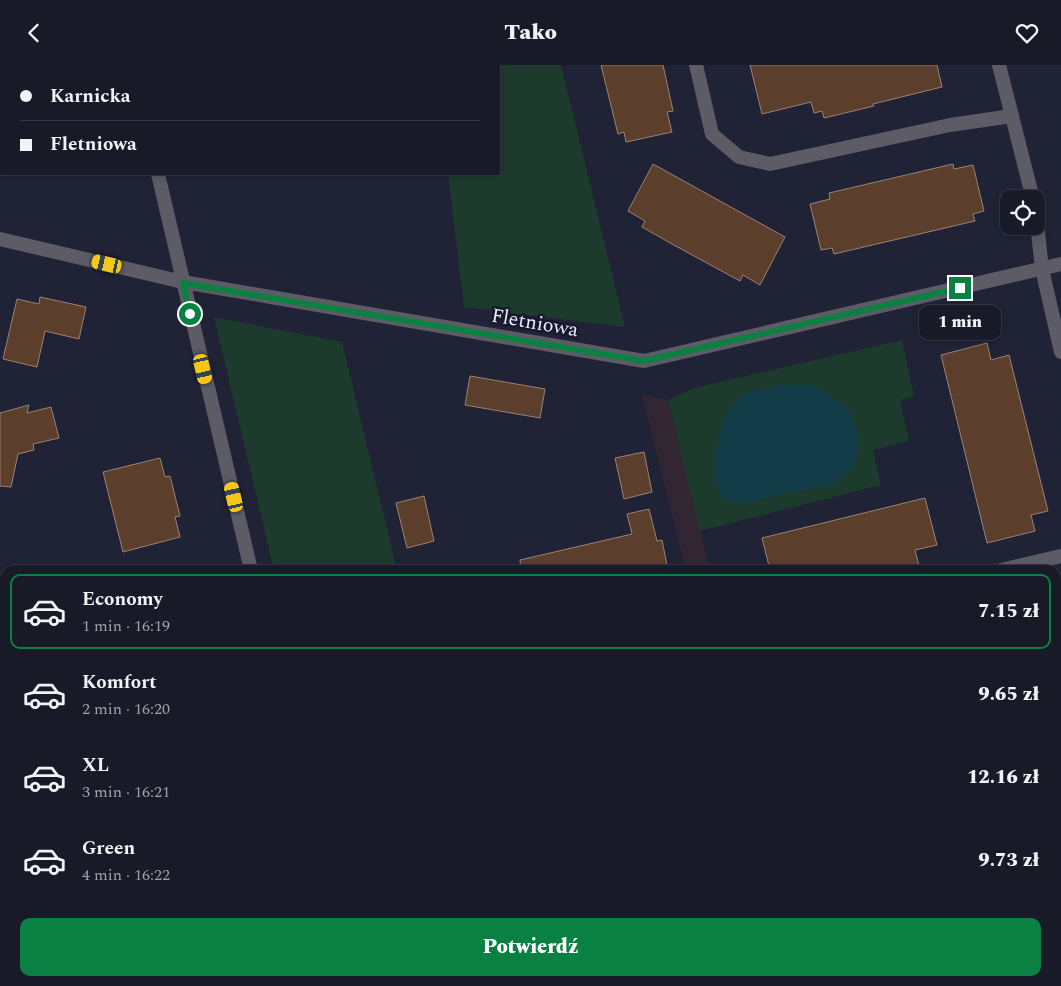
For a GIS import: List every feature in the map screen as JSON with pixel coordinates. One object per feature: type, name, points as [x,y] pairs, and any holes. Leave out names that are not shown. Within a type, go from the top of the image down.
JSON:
[{"type":"street","points":[[696,65],[712,134],[739,157],[770,164],[950,125],[1012,116]]},
{"type":"street","points":[[999,65],[1031,190]]},
{"type":"street","points":[[158,175],[250,565]]},
{"type":"street","points":[[1038,235],[1042,269],[1061,352]]},
{"type":"street","name":"Fletniowa","points":[[0,239],[183,283],[644,361],[1061,264]]},
{"type":"street","points":[[1022,565],[1061,556]]},
{"type":"shaded area","points":[[642,395],[668,400],[708,561],[715,565],[685,565]]},
{"type":"green space","points":[[500,65],[561,65],[625,327],[464,307],[448,175],[500,175]]},
{"type":"green space","points":[[214,317],[342,342],[396,565],[273,565]]},
{"type":"green space","points":[[902,340],[914,396],[900,400],[909,441],[873,450],[881,485],[700,531],[668,400],[694,388]],"holes":[[[781,385],[815,385],[848,408]]]},
{"type":"water","points":[[778,385],[815,385],[848,408],[857,431],[859,451],[854,467],[833,484],[736,504],[721,497],[716,482],[716,449],[725,416],[734,403],[748,393]]},
{"type":"building","points":[[601,65],[663,65],[673,111],[667,112],[672,132],[626,142],[624,132],[618,134]]},
{"type":"building","points":[[750,65],[937,65],[942,87],[824,118],[822,111],[814,113],[811,102],[762,114]]},
{"type":"building","points":[[653,164],[785,237],[760,285],[743,275],[740,281],[642,227],[645,221],[628,211]]},
{"type":"building","points":[[953,164],[954,169],[973,165],[984,211],[973,214],[975,221],[834,254],[832,248],[821,250],[810,204],[830,199],[829,193]]},
{"type":"building","points":[[40,297],[86,307],[79,339],[45,331],[37,367],[3,359],[17,299],[39,304]]},
{"type":"building","points":[[987,343],[991,360],[1009,355],[1048,511],[1031,515],[1035,531],[987,543],[941,355]]},
{"type":"building","points":[[470,376],[545,389],[540,418],[465,405]]},
{"type":"building","points":[[29,405],[27,413],[51,407],[59,438],[33,444],[34,450],[18,454],[11,487],[0,486],[0,413]]},
{"type":"building","points":[[644,452],[652,492],[624,499],[615,458]]},
{"type":"building","points":[[160,458],[165,477],[170,476],[180,516],[175,517],[180,537],[123,552],[103,472]]},
{"type":"building","points":[[424,496],[434,541],[407,548],[396,503]]},
{"type":"building","points":[[925,498],[937,545],[915,550],[919,565],[769,565],[762,538]]},
{"type":"building","points":[[649,509],[657,541],[662,540],[667,565],[520,565],[520,560],[632,534],[627,514]]},
{"type":"route","points":[[190,314],[183,283],[644,361],[960,288]]}]
